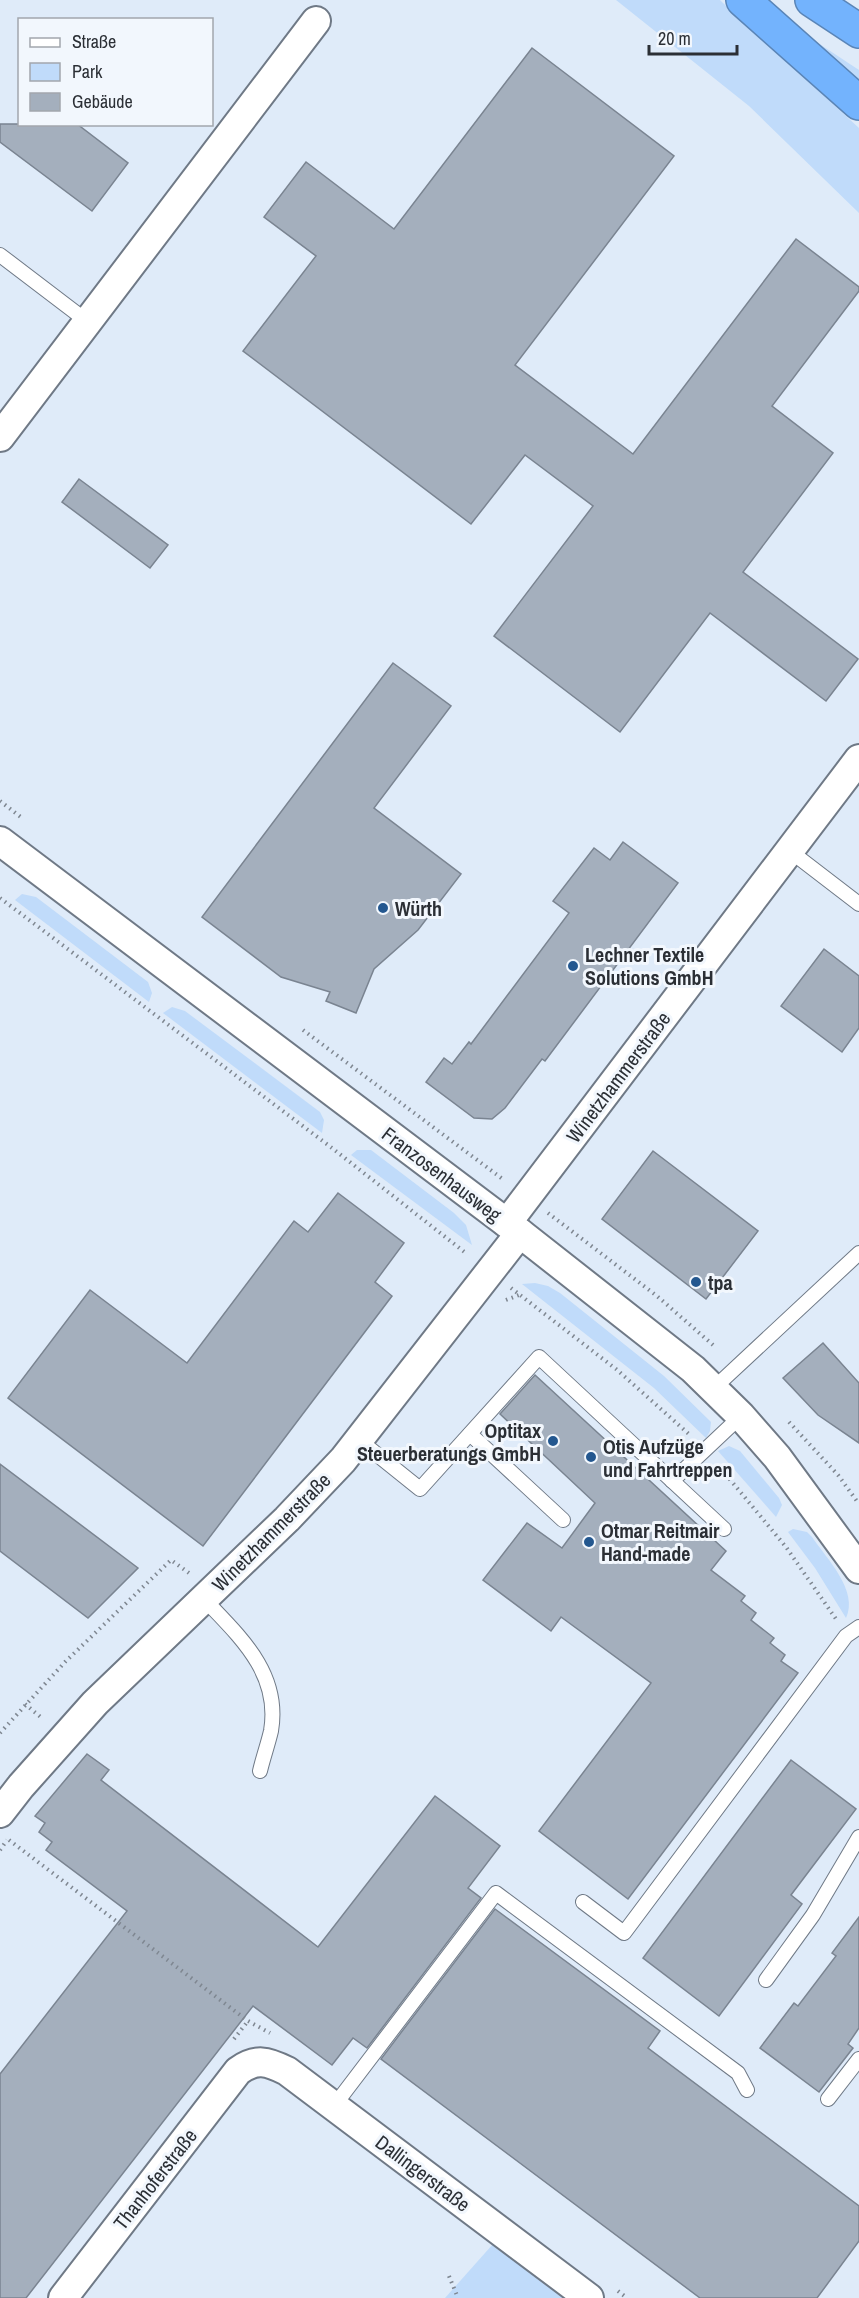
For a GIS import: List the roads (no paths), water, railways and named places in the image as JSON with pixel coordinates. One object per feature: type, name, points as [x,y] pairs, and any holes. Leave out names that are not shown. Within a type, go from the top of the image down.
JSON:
[{"type":"highway","points":[[743,0],[859,103]]},
{"type":"highway","points":[[812,0],[859,31]]},
{"type":"street","points":[[0,437],[316,21]]},
{"type":"street","name":"Winetzhammerstraße","points":[[0,1813],[95,1703],[287,1519],[359,1440],[491,1273],[514,1228],[859,759]]},
{"type":"street","name":"Franzosenhausweg","points":[[0,841],[621,1310],[741,1416],[854,1552]]},
{"type":"street","name":"Dallingerstraße","points":[[250,2062],[268,2061],[278,2066],[589,2298]]},
{"type":"street","name":"Thanhoferstraße","points":[[63,2298],[237,2072],[250,2062]]},
{"type":"lane","points":[[0,255],[88,322]]},
{"type":"lane","points":[[790,851],[859,904]]},
{"type":"lane","points":[[713,1389],[859,1252]]},
{"type":"lane","points":[[359,1440],[420,1489],[539,1357],[724,1529]]},
{"type":"lane","points":[[672,1481],[741,1416]]},
{"type":"lane","points":[[470,1434],[563,1520]]},
{"type":"lane","points":[[208,1595],[254,1653],[269,1682],[271,1728],[260,1771]]},
{"type":"lane","points":[[583,1902],[624,1933],[846,1636],[859,1627]]},
{"type":"lane","points":[[766,1980],[813,1915],[859,1837]]},
{"type":"lane","points":[[334,2106],[496,1893],[738,2073],[747,2090]]},
{"type":"lane","points":[[828,2099],[859,2059]]},
{"type":"place","name":"Würth","points":[[383,908]]},
{"type":"place","name":"Lechner Textile Solutions GmbH","points":[[573,966]]},
{"type":"place","name":"tpa","points":[[696,1282]]},
{"type":"place","name":"Optitax Steuerberatungs GmbH","points":[[553,1441]]},
{"type":"place","name":"Otis Aufzüge und Fahrtreppen","points":[[591,1457]]},
{"type":"place","name":"Otmar Reitmair Hand-made","points":[[589,1542]]}]
